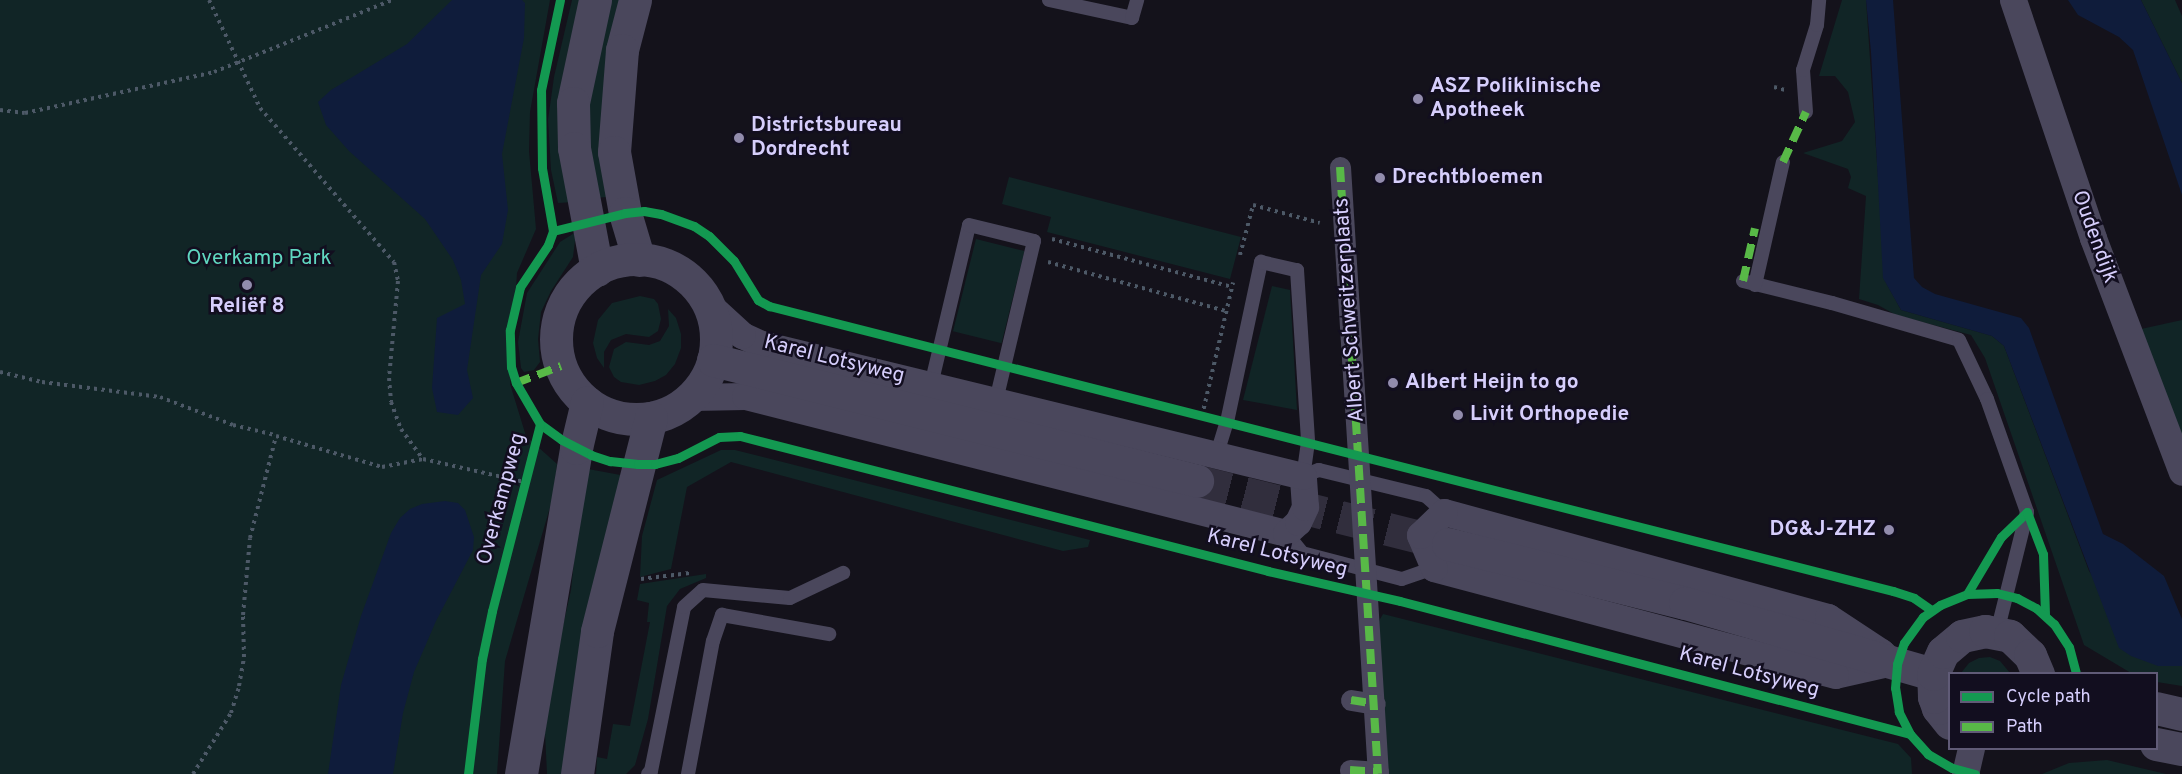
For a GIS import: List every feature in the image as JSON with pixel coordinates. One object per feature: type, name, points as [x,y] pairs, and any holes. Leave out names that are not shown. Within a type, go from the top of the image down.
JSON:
[{"type":"street","points":[[596,0],[573,103],[573,126],[574,148],[597,270]]},
{"type":"street","points":[[635,0],[622,50],[615,152],[626,213],[639,260]]},
{"type":"street","name":"Oudendijk","points":[[2013,0],[2094,238],[2182,472]]},
{"type":"street","name":"Albert Schweitzerplaats","points":[[1340,168],[1364,570],[1376,704],[1378,773]]},
{"type":"street","points":[[625,260],[639,260],[660,263],[679,272],[695,286],[707,303],[716,331],[713,360],[702,386],[692,397],[673,410],[651,418],[617,417],[598,410],[571,386],[561,366],[557,329],[570,295],[597,270],[625,260]]},
{"type":"street","name":"Karel Lotsyweg","points":[[707,303],[742,335],[761,344],[996,401],[1205,482],[1286,532]]},
{"type":"street","name":"Karel Lotsyweg","points":[[713,360],[1205,482]]},
{"type":"street","name":"Karel Lotsyweg","points":[[692,397],[745,396],[1205,482],[1303,476]]},
{"type":"street","points":[[521,774],[576,448],[587,402]]},
{"type":"street","points":[[577,774],[597,631],[651,418]]},
{"type":"street","points":[[1286,532],[1298,522],[1305,507],[1303,476]]},
{"type":"street","points":[[1441,556],[1420,535],[1444,513]]},
{"type":"street","name":"Karel Lotsyweg","points":[[1444,513],[1828,617],[1881,652],[1892,662]]},
{"type":"street","name":"Karel Lotsyweg","points":[[1441,556],[1685,603],[1933,674]]},
{"type":"street","points":[[1948,720],[1938,708],[1934,697],[1933,674],[1943,652],[1956,640],[1973,632],[1997,632],[2022,644],[2031,655],[2037,672]]},
{"type":"street","points":[[1351,699],[1376,704]]},
{"type":"street","points":[[2158,708],[2182,714]]},
{"type":"street","points":[[2158,744],[2182,748]]},
{"type":"street","points":[[1965,774],[1971,750]]},
{"type":"street","points":[[1350,770],[1378,773]]},
{"type":"lane","points":[[1049,0],[1132,18],[1137,0]]},
{"type":"lane","points":[[1806,112],[1803,70],[1817,25],[1819,0]]},
{"type":"lane","points":[[1783,162],[1760,229],[1749,283],[1832,303],[1959,340],[1987,399],[2027,512],[1997,632]]},
{"type":"lane","points":[[931,385],[969,225],[1034,241],[996,401]]},
{"type":"lane","points":[[1205,482],[1227,422],[1261,262],[1297,270],[1308,442],[1303,476]]},
{"type":"lane","name":"Karel Lotsyweg","points":[[1303,476],[1319,470],[1426,496],[1444,513]]},
{"type":"lane","name":"Karel Lotsyweg","points":[[1286,532],[1302,553],[1402,579],[1441,556]]},
{"type":"lane","points":[[648,774],[651,771],[684,607],[703,590],[790,598],[843,573]]},
{"type":"lane","points":[[688,774],[713,642],[722,615],[829,634]]},
{"type":"path","points":[[208,0],[260,108],[394,262],[398,281],[389,378],[391,402],[402,429],[423,459]]},
{"type":"path","points":[[0,110],[25,113],[214,72],[239,64],[392,0]]},
{"type":"path","points":[[1034,241],[1045,237],[1254,292]]},
{"type":"path","points":[[1030,257],[1249,317]]},
{"type":"path","points":[[0,372],[42,382],[160,397],[233,425],[275,435]]},
{"type":"path","points":[[1191,412],[1227,422]]},
{"type":"path","points":[[193,774],[231,713],[239,686],[244,657],[243,615],[250,538],[276,436],[382,467],[423,459],[524,482]]},
{"type":"green space","name":"Overkamp Park","points":[[0,0],[550,0],[530,112],[529,151],[536,229],[517,273],[510,384],[526,436],[557,464],[553,497],[505,661],[497,774],[0,774]]},
{"type":"green space","points":[[572,0],[582,0],[573,202],[558,203],[551,170],[548,120],[554,77]]},
{"type":"green space","points":[[606,0],[627,0],[607,197],[594,198],[583,91]]},
{"type":"green space","points":[[1842,0],[1866,0],[1885,281],[1901,310],[1992,336],[2004,346],[2089,571],[2158,666],[2182,666],[2182,686],[2158,682],[2158,672],[2129,672],[2084,645],[1985,358],[1971,335],[1896,315],[1878,305],[1859,299],[1866,196],[1848,188],[1851,177],[1848,169],[1803,153],[1842,141],[1855,122],[1848,92],[1835,76],[1819,76]]},
{"type":"green space","points":[[2141,0],[2175,0],[2182,16],[2182,83]]},
{"type":"green space","points":[[1009,177],[1241,237],[1230,279],[1047,232],[1051,217],[1002,204]]},
{"type":"green space","points":[[576,232],[573,257],[551,291],[541,312],[538,339],[540,362],[534,370],[524,372],[521,368],[518,342],[527,293],[560,242]]},
{"type":"green space","points":[[976,239],[1025,251],[1002,343],[953,331]]},
{"type":"green space","points":[[1272,286],[1290,290],[1297,410],[1243,400]]},
{"type":"green space","points":[[640,296],[654,299],[658,304],[661,319],[658,331],[649,337],[626,334],[611,340],[604,352],[604,368],[597,358],[593,343],[598,320],[612,303]]},
{"type":"green space","points":[[668,309],[676,318],[681,334],[681,348],[675,364],[666,375],[655,381],[639,385],[621,382],[614,377],[609,367],[614,349],[626,342],[649,345],[660,341],[669,326]]},
{"type":"green space","points":[[2182,320],[2182,441],[2141,329]]},
{"type":"green space","points":[[721,450],[735,450],[1090,540],[1088,547],[1063,551],[731,462],[687,487],[671,569],[640,577],[642,536],[657,480]]},
{"type":"green space","points":[[588,469],[626,476],[564,774],[547,774],[545,733],[555,661],[571,590],[579,512]]},
{"type":"green space","points":[[706,574],[706,578],[680,589],[667,606],[648,719],[635,765],[626,774],[596,774],[597,757],[607,759],[613,724],[630,726],[650,622],[647,622],[649,603],[637,600],[640,584]]},
{"type":"green space","points":[[1383,614],[1898,744],[1911,758],[1912,774],[1387,774],[1376,626]]},
{"type":"green space","points":[[1990,657],[2000,661],[2009,672],[1962,672],[1969,663],[1979,658]]},
{"type":"green space","points":[[2107,760],[2166,774],[2042,774],[2069,763]]},
{"type":"water","points":[[452,0],[522,0],[525,3],[524,38],[502,154],[508,210],[502,244],[481,275],[467,370],[473,398],[458,415],[437,412],[432,388],[437,318],[465,304],[461,280],[453,260],[425,219],[349,151],[326,125],[318,102],[331,90],[407,44]]},
{"type":"water","points":[[1866,0],[1893,0],[1914,278],[1922,287],[1935,294],[2021,318],[2029,328],[2103,534],[2123,544],[2164,576],[2182,619],[2182,666],[2158,666],[2131,656],[2119,648],[2004,346],[1992,336],[1901,310],[1883,278],[1871,52]]},
{"type":"water","points":[[2068,0],[2141,0],[2182,83],[2182,195],[2133,50],[2119,37],[2078,15]]},
{"type":"water","points":[[445,501],[458,503],[465,510],[474,537],[473,550],[436,621],[414,672],[403,713],[393,774],[328,774],[341,685],[361,616],[391,533],[400,518],[410,509],[422,504]]},
{"type":"tunnel","points":[[1197,481],[1448,544]]},
{"type":"marked path","points":[[1783,162],[1806,112]]},
{"type":"marked path","points":[[1340,167],[1378,774]]},
{"type":"marked path","points":[[1743,281],[1755,228]]},
{"type":"marked path","points":[[516,383],[561,366]]},
{"type":"marked path","points":[[1351,700],[1375,704]]},
{"type":"marked path","points":[[1350,770],[1378,772]]},
{"type":"cycle path","name":"Overkampweg","points":[[468,774],[482,659],[540,424],[516,383],[511,367],[510,330],[520,287],[548,245],[553,231],[542,168],[541,90],[560,0]]},
{"type":"cycle path","points":[[553,231],[625,213],[644,211],[661,214],[694,226],[709,236],[734,261],[758,300],[769,306],[1893,591],[1914,598],[1931,610]]},
{"type":"cycle path","points":[[540,424],[562,440],[591,455],[610,461],[638,464],[655,464],[678,458],[719,437],[740,436],[1268,571],[1400,601],[1910,734]]},
{"type":"cycle path","points":[[1967,594],[2001,537],[2027,512],[2043,554],[2045,614]]},
{"type":"cycle path","points":[[1975,774],[1952,768],[1928,754],[1910,734],[1899,712],[1895,688],[1897,664],[1904,643],[1923,617],[1940,605],[1967,594],[1997,593],[2017,598],[2036,608],[2054,624],[2069,647],[2075,672]]},
{"type":"place","name":"ASZ Poliklinische Apotheek","points":[[1418,99]]},
{"type":"place","name":"Districtsbureau Dordrecht","points":[[739,138]]},
{"type":"place","name":"Drechtbloemen","points":[[1380,178]]},
{"type":"place","name":"Reliëf 8","points":[[247,285]]},
{"type":"place","name":"Albert Heijn to go","points":[[1393,383]]},
{"type":"place","name":"Livit Orthopedie","points":[[1458,415]]},
{"type":"place","name":"DG&J-ZHZ","points":[[1889,530]]}]
